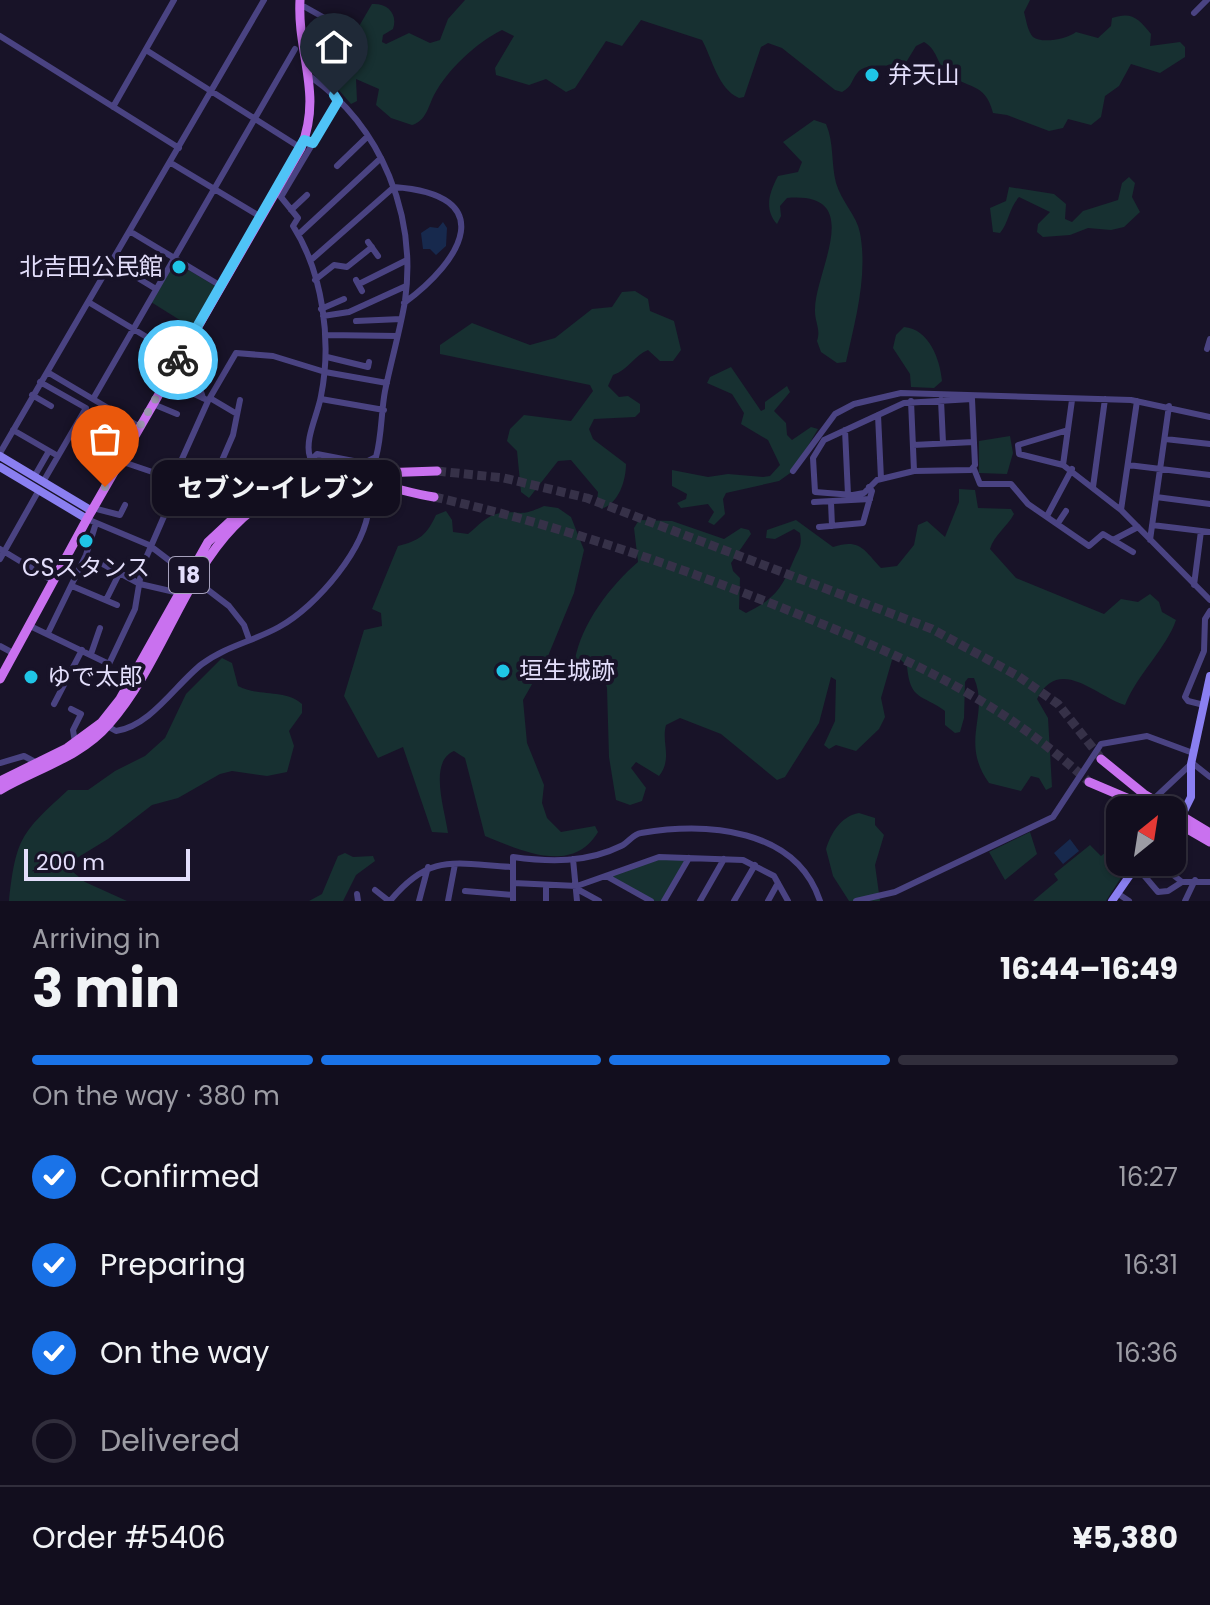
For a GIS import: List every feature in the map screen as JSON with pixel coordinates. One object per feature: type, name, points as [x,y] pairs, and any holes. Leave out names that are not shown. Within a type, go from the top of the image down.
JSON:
[{"type":"main road","points":[[0,679],[119,463],[306,143],[311,109],[311,77],[303,3]]},
{"type":"main road","points":[[0,455],[92,515]]},
{"type":"main road","points":[[0,467],[39,483]]},
{"type":"main road","name":"18","points":[[0,790],[71,754],[129,699],[208,542],[261,494],[348,472],[437,471]]},
{"type":"main road","name":"18","points":[[0,781],[104,725],[179,593],[216,544],[240,519],[267,501],[309,481],[355,480],[434,497]]},
{"type":"main road","points":[[1186,806],[1191,797],[1192,760],[1209,682]]},
{"type":"main road","points":[[1101,759],[1148,796]]},
{"type":"main road","points":[[1089,782],[1122,796]]},
{"type":"main road","points":[[1186,823],[1210,833]]},
{"type":"main road","points":[[1186,826],[1210,842]]},
{"type":"main road","points":[[1115,897],[1128,876]]},
{"type":"street","points":[[113,107],[174,0]]},
{"type":"street","points":[[0,455],[32,395],[49,373],[264,0]]},
{"type":"street","points":[[1194,13],[1207,0]]},
{"type":"street","points":[[303,3],[337,25]]},
{"type":"street","points":[[0,36],[179,148]]},
{"type":"street","points":[[93,399],[295,49]]},
{"type":"street","points":[[146,50],[255,119],[306,143],[338,101]]},
{"type":"street","points":[[310,457],[317,454],[364,463],[373,460],[378,452],[387,383],[404,303],[407,260],[402,215],[381,158],[338,101],[311,77]]},
{"type":"street","points":[[337,166],[367,137]]},
{"type":"street","points":[[299,234],[381,158]]},
{"type":"street","points":[[171,163],[261,217]]},
{"type":"street","points":[[311,260],[394,187]]},
{"type":"street","points":[[394,187],[450,204],[461,220],[455,255],[436,278],[404,303]]},
{"type":"street","points":[[104,725],[116,731],[128,727],[215,655],[288,621],[320,593],[343,567],[369,508],[364,494],[357,492],[320,500],[313,495],[306,465],[321,399],[327,357],[326,335],[311,260],[293,226],[298,218],[278,194]]},
{"type":"street","points":[[291,210],[307,195]]},
{"type":"street","points":[[131,232],[221,286]]},
{"type":"street","points":[[315,280],[334,265],[347,267],[370,245],[378,256]]},
{"type":"street","points":[[359,285],[407,260]]},
{"type":"street","points":[[113,263],[156,289]]},
{"type":"street","points":[[322,313],[349,312],[406,286]]},
{"type":"street","points":[[322,313],[344,299]]},
{"type":"street","points":[[90,303],[191,360],[207,399]]},
{"type":"street","points":[[356,321],[401,319]]},
{"type":"street","points":[[326,335],[397,336]]},
{"type":"street","points":[[1207,349],[1210,339]]},
{"type":"street","points":[[28,625],[109,664],[135,609],[150,547],[207,399],[233,356],[241,352],[273,356],[325,372],[387,383]]},
{"type":"street","points":[[327,357],[368,367],[369,362]]},
{"type":"street","points":[[49,373],[140,427]]},
{"type":"street","points":[[166,381],[237,414]]},
{"type":"street","points":[[0,559],[39,483],[86,408],[40,382]]},
{"type":"street","points":[[793,471],[813,447],[828,421],[854,404],[901,393],[1137,401],[1210,417]]},
{"type":"street","points":[[32,395],[51,406]]},
{"type":"street","points":[[974,397],[911,401],[824,440],[813,458],[816,494],[864,493],[881,479],[914,471],[974,469]]},
{"type":"street","points":[[974,397],[974,469],[980,484],[1011,484],[1028,504],[1089,546],[1103,534],[1133,552]]},
{"type":"street","points":[[321,399],[384,410]]},
{"type":"street","points":[[1093,487],[1105,399]]},
{"type":"street","points":[[207,495],[233,435],[240,400]]},
{"type":"street","points":[[941,400],[943,443]]},
{"type":"street","points":[[1063,465],[1072,400]]},
{"type":"street","points":[[911,401],[914,471]]},
{"type":"street","points":[[1121,510],[1137,401]]},
{"type":"street","points":[[153,404],[177,414]]},
{"type":"street","points":[[1150,540],[1169,406]]},
{"type":"street","points":[[878,415],[881,479]]},
{"type":"street","points":[[13,430],[58,456]]},
{"type":"street","points":[[845,430],[848,495]]},
{"type":"street","points":[[1068,430],[1022,441],[1018,445],[1019,454],[1072,469],[1121,510],[1210,600]]},
{"type":"street","points":[[1165,439],[1210,444]]},
{"type":"street","points":[[913,445],[974,442]]},
{"type":"street","points":[[92,450],[119,463],[176,482],[239,511]]},
{"type":"street","points":[[39,483],[49,451]]},
{"type":"street","points":[[1128,465],[1210,475]]},
{"type":"street","points":[[1047,516],[1072,469]]},
{"type":"street","points":[[819,527],[863,523],[870,499],[869,487]]},
{"type":"street","points":[[1156,497],[1210,504]]},
{"type":"street","points":[[814,502],[870,499]]},
{"type":"street","points":[[831,502],[832,526]]},
{"type":"street","points":[[92,515],[120,515],[125,505]]},
{"type":"street","points":[[1058,523],[1066,511]]},
{"type":"street","points":[[92,515],[150,547],[237,614],[249,639]]},
{"type":"street","points":[[48,633],[86,555],[92,515]]},
{"type":"street","points":[[1152,525],[1210,532]]},
{"type":"street","points":[[1113,540],[1138,527]]},
{"type":"street","points":[[1194,585],[1201,531]]},
{"type":"street","points":[[2,551],[53,581]]},
{"type":"street","points":[[86,555],[140,584],[179,593]]},
{"type":"street","points":[[106,600],[119,574]]},
{"type":"street","points":[[72,586],[117,605]]},
{"type":"street","points":[[1204,705],[1186,700],[1193,672],[1204,651],[1205,619],[1210,611]]},
{"type":"street","points":[[91,654],[100,628]]},
{"type":"street","points":[[0,646],[13,653]]},
{"type":"street","points":[[54,704],[82,650]]},
{"type":"street","points":[[1193,672],[1209,682]]},
{"type":"street","points":[[71,709],[81,714],[73,730],[75,742]]},
{"type":"street","points":[[856,901],[895,892],[1053,817],[1101,744],[1147,736],[1192,760],[1210,777]]},
{"type":"street","points":[[0,763],[24,756],[37,763]]},
{"type":"street","points":[[1157,796],[1192,760]]},
{"type":"street","points":[[465,891],[513,898],[513,857],[550,862],[573,859],[623,846],[638,833],[684,830],[753,836],[793,857],[812,882],[820,901]]},
{"type":"street","points":[[577,888],[659,857],[743,860],[771,873],[788,901]]},
{"type":"street","points":[[664,901],[689,858]]},
{"type":"street","points":[[573,859],[577,901]]},
{"type":"street","points":[[700,901],[724,859]]},
{"type":"street","points":[[375,890],[389,901],[408,879],[428,867],[455,864],[513,867]]},
{"type":"street","points":[[448,901],[455,864]]},
{"type":"street","points":[[734,901],[755,865]]},
{"type":"street","points":[[419,901],[428,867]]},
{"type":"street","points":[[606,876],[651,901]]},
{"type":"street","points":[[1144,876],[1158,892],[1168,891],[1182,882],[1210,882]]},
{"type":"street","points":[[1174,876],[1182,882]]},
{"type":"street","points":[[1185,901],[1195,880]]},
{"type":"street","points":[[513,883],[577,888],[599,901]]},
{"type":"street","points":[[768,901],[778,883]]},
{"type":"street","points":[[546,885],[546,901]]},
{"type":"street","points":[[1115,897],[1129,901]]},
{"type":"green space","points":[[465,0],[1030,0],[1024,12],[1030,32],[1037,39],[1054,40],[1076,32],[1098,38],[1111,26],[1112,18],[1125,15],[1139,20],[1151,34],[1150,46],[1180,42],[1185,47],[1185,57],[1160,73],[1131,64],[1119,86],[1105,96],[1101,117],[1091,125],[1068,119],[1063,128],[1049,131],[993,113],[985,95],[947,72],[924,42],[916,46],[902,69],[867,67],[842,92],[835,90],[782,48],[768,43],[761,47],[744,97],[739,98],[726,88],[702,40],[641,20],[622,46],[606,41],[575,88],[566,92],[546,79],[529,85],[496,75],[495,68],[514,36],[502,30],[482,42],[455,66],[440,85],[424,117],[412,125],[391,118],[376,105],[379,89],[356,79],[357,101],[351,104],[337,88],[335,76],[324,73],[323,68],[327,65],[334,67],[338,59],[352,66],[348,49],[372,4],[387,8],[393,14],[393,29],[383,35],[382,42],[386,44],[409,33],[430,43],[440,40],[448,19]]},
{"type":"green space","points":[[814,120],[826,124],[836,183],[860,233],[861,282],[846,362],[837,363],[821,352],[817,341],[817,295],[831,237],[831,220],[825,207],[811,199],[787,198],[780,206],[781,216],[777,224],[769,207],[778,176],[798,172],[802,162],[783,142]]},
{"type":"green space","points":[[1129,177],[1135,183],[1132,197],[1140,212],[1124,227],[1111,230],[1088,228],[1070,235],[1043,237],[1037,232],[1038,224],[1050,212],[1019,197],[1000,233],[993,232],[990,208],[1006,201],[1009,187],[1054,194],[1066,204],[1065,219],[1072,222],[1083,211],[1118,200],[1122,183]]},
{"type":"green space","points":[[171,267],[183,275],[187,269],[215,286],[191,327],[151,302]]},
{"type":"green space","points":[[635,291],[648,299],[650,311],[674,321],[681,350],[673,361],[660,361],[648,350],[613,375],[608,386],[619,397],[628,396],[640,404],[640,412],[635,417],[594,419],[589,429],[593,439],[626,464],[625,477],[617,497],[601,509],[597,501],[598,492],[571,460],[558,461],[529,498],[521,492],[517,451],[507,441],[510,429],[524,415],[571,421],[593,391],[590,385],[440,354],[440,345],[472,323],[530,345],[555,338],[592,309],[612,307],[622,292]]},
{"type":"green space","points":[[904,327],[920,333],[932,346],[942,381],[934,388],[911,387],[910,374],[893,348],[896,335]]},
{"type":"green space","points":[[731,367],[761,411],[765,409],[765,402],[787,386],[790,392],[774,411],[786,423],[787,435],[792,440],[811,427],[818,429],[793,471],[779,481],[726,493],[723,499],[725,514],[714,525],[708,522],[714,512],[708,504],[681,508],[677,503],[686,499],[687,494],[672,486],[672,470],[708,477],[728,474],[763,477],[770,476],[780,465],[768,440],[741,424],[744,413],[732,394],[707,383],[710,377]]},
{"type":"green space","points":[[1010,436],[1013,453],[1007,474],[979,473],[979,441]]},
{"type":"green space","points":[[959,489],[975,490],[978,508],[1011,509],[1014,514],[990,549],[1016,578],[1104,614],[1121,599],[1138,602],[1150,594],[1159,602],[1162,612],[1176,620],[1125,705],[1067,679],[1056,680],[1046,686],[1037,699],[1048,718],[1052,787],[1046,790],[1039,778],[1031,776],[1021,791],[989,783],[976,754],[979,704],[974,678],[968,678],[965,682],[964,718],[960,732],[955,733],[945,725],[945,711],[914,691],[907,666],[898,657],[892,660],[881,698],[885,717],[879,729],[856,751],[836,745],[829,749],[824,745],[835,721],[836,680],[831,677],[819,723],[785,777],[777,780],[721,734],[680,718],[666,725],[666,757],[659,776],[636,762],[631,768],[646,788],[642,801],[630,805],[616,800],[609,757],[607,688],[600,663],[591,659],[583,662],[575,660],[590,619],[618,582],[638,562],[634,528],[639,520],[672,521],[724,539],[741,528],[749,530],[751,534],[731,563],[733,571],[740,578],[739,609],[746,613],[777,591],[800,546],[800,533],[794,529],[775,539],[766,538],[767,530],[796,520],[833,547],[856,545],[881,568],[897,566],[914,545],[918,525],[927,521],[945,537],[959,502]]},
{"type":"green space","points":[[544,506],[558,508],[571,517],[584,550],[574,593],[548,656],[523,700],[527,743],[544,785],[542,803],[547,818],[561,832],[595,826],[598,832],[575,853],[561,856],[530,853],[485,836],[465,758],[454,751],[446,757],[440,776],[448,833],[432,832],[403,747],[378,758],[344,696],[364,630],[382,626],[381,613],[372,609],[398,546],[422,536],[436,515],[446,511],[452,520],[453,532],[468,534],[495,514],[524,513]]},
{"type":"green space","points":[[222,658],[232,663],[238,686],[288,696],[302,704],[302,713],[289,731],[294,746],[287,772],[267,776],[232,771],[220,774],[178,798],[152,805],[108,839],[72,861],[73,872],[85,882],[127,901],[9,901],[18,850],[31,827],[68,790],[88,790],[115,771],[145,756],[165,738],[186,694]]},
{"type":"green space","points":[[859,813],[875,818],[875,825],[884,835],[875,865],[880,901],[849,901],[833,876],[826,849],[838,826]]},
{"type":"green space","points":[[1030,832],[1037,854],[1005,880],[989,852]]},
{"type":"green space","points":[[1090,845],[1101,856],[1106,852],[1106,876],[1122,876],[1106,901],[1033,901],[1058,880],[1054,874]]},
{"type":"green space","points":[[345,853],[353,857],[373,856],[375,861],[356,875],[343,901],[309,901],[322,894],[338,856]]},
{"type":"green space","points":[[661,859],[684,860],[685,864],[662,901],[653,901],[610,876]]},
{"type":"water","points":[[443,222],[447,228],[446,246],[436,255],[430,249],[423,249],[421,233],[430,227],[438,228]]},
{"type":"water","points":[[1070,839],[1079,851],[1063,864],[1054,853]]},
{"type":"tunnel","points":[[437,471],[504,478],[587,498],[932,629],[1018,676],[1058,704],[1100,757]]},
{"type":"tunnel","points":[[434,497],[564,531],[649,558],[861,640],[979,700],[1053,751],[1089,782]]},
{"type":"way so far","points":[[105,487],[178,360]]},
{"type":"place","name":"弁天山","points":[[872,75]]},
{"type":"place","name":"北吉田公民館","points":[[179,267]]},
{"type":"place","name":"セブン-イレブン","points":[[105,487]]},
{"type":"place","name":"CSスタンス","points":[[86,541]]},
{"type":"place","name":"垣生城跡","points":[[503,671]]},
{"type":"place","name":"ゆで太郎","points":[[31,677]]},
{"type":"route","points":[[178,360],[304,140],[313,143],[338,101],[334,95]]}]
